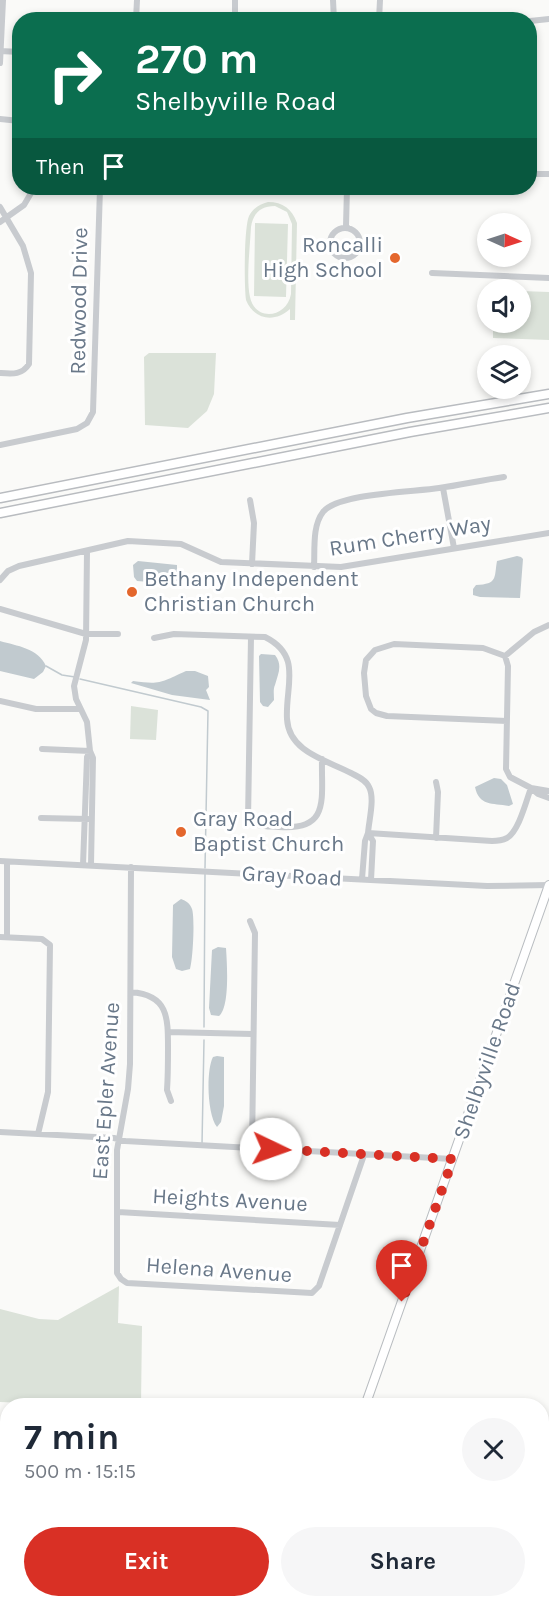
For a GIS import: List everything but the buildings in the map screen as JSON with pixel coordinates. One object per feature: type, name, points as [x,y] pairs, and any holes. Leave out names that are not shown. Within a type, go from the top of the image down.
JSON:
[{"type":"highway","points":[[0,498],[408,418],[549,394]]},
{"type":"highway","points":[[0,513],[410,432],[549,408]]},
{"type":"main road","name":"Shelbyville Road","points":[[368,1398],[549,885]]},
{"type":"street","points":[[0,63],[3,0]]},
{"type":"street","points":[[0,222],[24,205],[30,195]]},
{"type":"street","name":"Redwood Drive","points":[[0,445],[75,430],[85,425],[92,416],[95,389],[100,195]]},
{"type":"street","points":[[347,195],[346,226],[356,232],[360,244],[353,255],[345,258],[333,251],[330,242],[336,230],[348,228]]},
{"type":"street","points":[[0,207],[23,246],[31,273],[30,360],[27,367],[20,373],[0,373]]},
{"type":"street","points":[[432,273],[549,278]]},
{"type":"street","points":[[314,567],[316,527],[323,512],[332,504],[394,492],[443,488],[504,477]]},
{"type":"street","points":[[443,488],[454,548]]},
{"type":"street","points":[[250,500],[254,524],[252,564]]},
{"type":"street","name":"Rum Cherry Way","points":[[0,580],[8,571],[19,566],[126,542],[175,544],[219,562],[346,567],[549,533]]},
{"type":"street","points":[[87,551],[85,649],[76,678],[75,693],[87,722],[90,751],[93,758],[87,865]]},
{"type":"street","points":[[0,609],[86,634],[118,634]]},
{"type":"street","points":[[505,656],[534,632],[549,625]]},
{"type":"street","points":[[154,638],[174,634],[265,637],[279,645],[288,658],[290,668],[287,719],[292,738],[305,750],[361,778],[369,787],[371,798],[362,879]]},
{"type":"street","points":[[251,638],[246,810],[248,820],[255,826],[295,828],[312,822],[318,814],[320,805],[322,759]]},
{"type":"street","points":[[505,656],[483,648],[394,644],[369,654],[366,660],[365,680],[366,696],[371,709],[376,713],[387,716],[507,721]]},
{"type":"street","points":[[505,656],[508,666],[506,769],[510,777],[549,798]]},
{"type":"street","points":[[0,700],[36,709],[80,709]]},
{"type":"street","points":[[42,749],[90,751]]},
{"type":"street","points":[[436,782],[438,792],[436,838]]},
{"type":"street","points":[[368,833],[492,842],[507,838],[520,819],[531,788]]},
{"type":"street","points":[[531,788],[549,791]]},
{"type":"street","points":[[41,818],[88,819]]},
{"type":"street","points":[[368,833],[373,841],[371,880]]},
{"type":"street","points":[[4,861],[3,937],[42,939],[48,942],[51,949],[48,1092],[38,1134]]},
{"type":"street","name":"Gray Road","points":[[4,861],[487,886],[549,885]]},
{"type":"street","name":"East Epler Avenue","points":[[121,1279],[117,1273],[117,1150],[130,1072],[131,867]]},
{"type":"street","points":[[250,921],[255,933],[252,1148]]},
{"type":"street","points":[[131,992],[153,997],[166,1013],[167,1090],[171,1101]]},
{"type":"street","points":[[168,1032],[252,1034]]},
{"type":"street","points":[[0,1132],[114,1138],[120,1141],[453,1159]]},
{"type":"street","points":[[340,1225],[364,1155]]},
{"type":"street","name":"Heights Avenue","points":[[118,1212],[340,1225]]},
{"type":"street","name":"Helena Avenue","points":[[121,1279],[127,1283],[308,1294],[315,1292],[319,1286],[340,1225]]},
{"type":"shaded area","points":[[268,202],[286,207],[297,223],[295,320],[290,320],[290,309],[272,318],[259,315],[254,312],[246,300],[247,222],[257,207]],"holes":[[[275,206],[287,212],[292,224],[291,294],[284,308],[271,314],[264,313],[253,305],[249,290],[252,222],[258,211],[266,207]]]},
{"type":"shaded area","points":[[255,223],[288,224],[286,297],[254,296]]},
{"type":"shaded area","points":[[531,291],[549,292],[549,340],[493,338],[493,333],[531,333]]},
{"type":"shaded area","points":[[149,353],[216,353],[214,394],[207,411],[188,428],[145,425],[144,357]]},
{"type":"shaded area","points":[[517,556],[523,559],[520,598],[473,595],[476,585],[488,583],[494,579],[497,561]]},
{"type":"shaded area","points":[[138,561],[177,565],[177,583],[137,581],[134,577],[133,565]]},
{"type":"shaded area","points":[[0,641],[38,655],[46,666],[43,672],[34,679],[0,671]]},
{"type":"shaded area","points":[[261,654],[275,655],[279,666],[274,700],[268,707],[263,706],[260,702],[259,656]]},
{"type":"shaded area","points":[[186,671],[195,671],[208,676],[209,687],[206,690],[210,700],[172,695],[131,683],[133,681],[161,682]]},
{"type":"shaded area","points":[[131,706],[158,710],[156,740],[130,739]]},
{"type":"shaded area","points":[[494,778],[501,779],[507,785],[513,804],[509,806],[492,804],[480,798],[475,787]]},
{"type":"shaded area","points":[[181,899],[188,903],[193,914],[193,948],[190,969],[182,971],[176,969],[172,957],[173,905]]},
{"type":"shaded area","points":[[218,947],[226,948],[227,974],[225,1004],[219,1016],[211,1015],[209,1008],[212,950]]},
{"type":"shaded area","points":[[213,1057],[224,1057],[224,1106],[221,1122],[217,1127],[209,1103],[209,1072]]},
{"type":"shaded area","points":[[119,1286],[118,1323],[142,1326],[141,1398],[0,1398],[0,1309],[39,1319],[58,1320]]},
{"type":"waterway","points":[[46,666],[62,675],[75,677]]},
{"type":"waterway","points":[[80,679],[201,707],[208,711],[205,868]]},
{"type":"waterway","points":[[204,1027],[205,873]]},
{"type":"waterway","points":[[202,1144],[204,1040]]},
{"type":"place","name":"Roncalli High School","points":[[395,258]]},
{"type":"place","name":"Bethany Independent Christian Church","points":[[132,592]]},
{"type":"place","name":"Gray Road Baptist Church","points":[[181,832]]},
{"type":"route","points":[[271,1149],[453,1159],[402,1302]]}]
